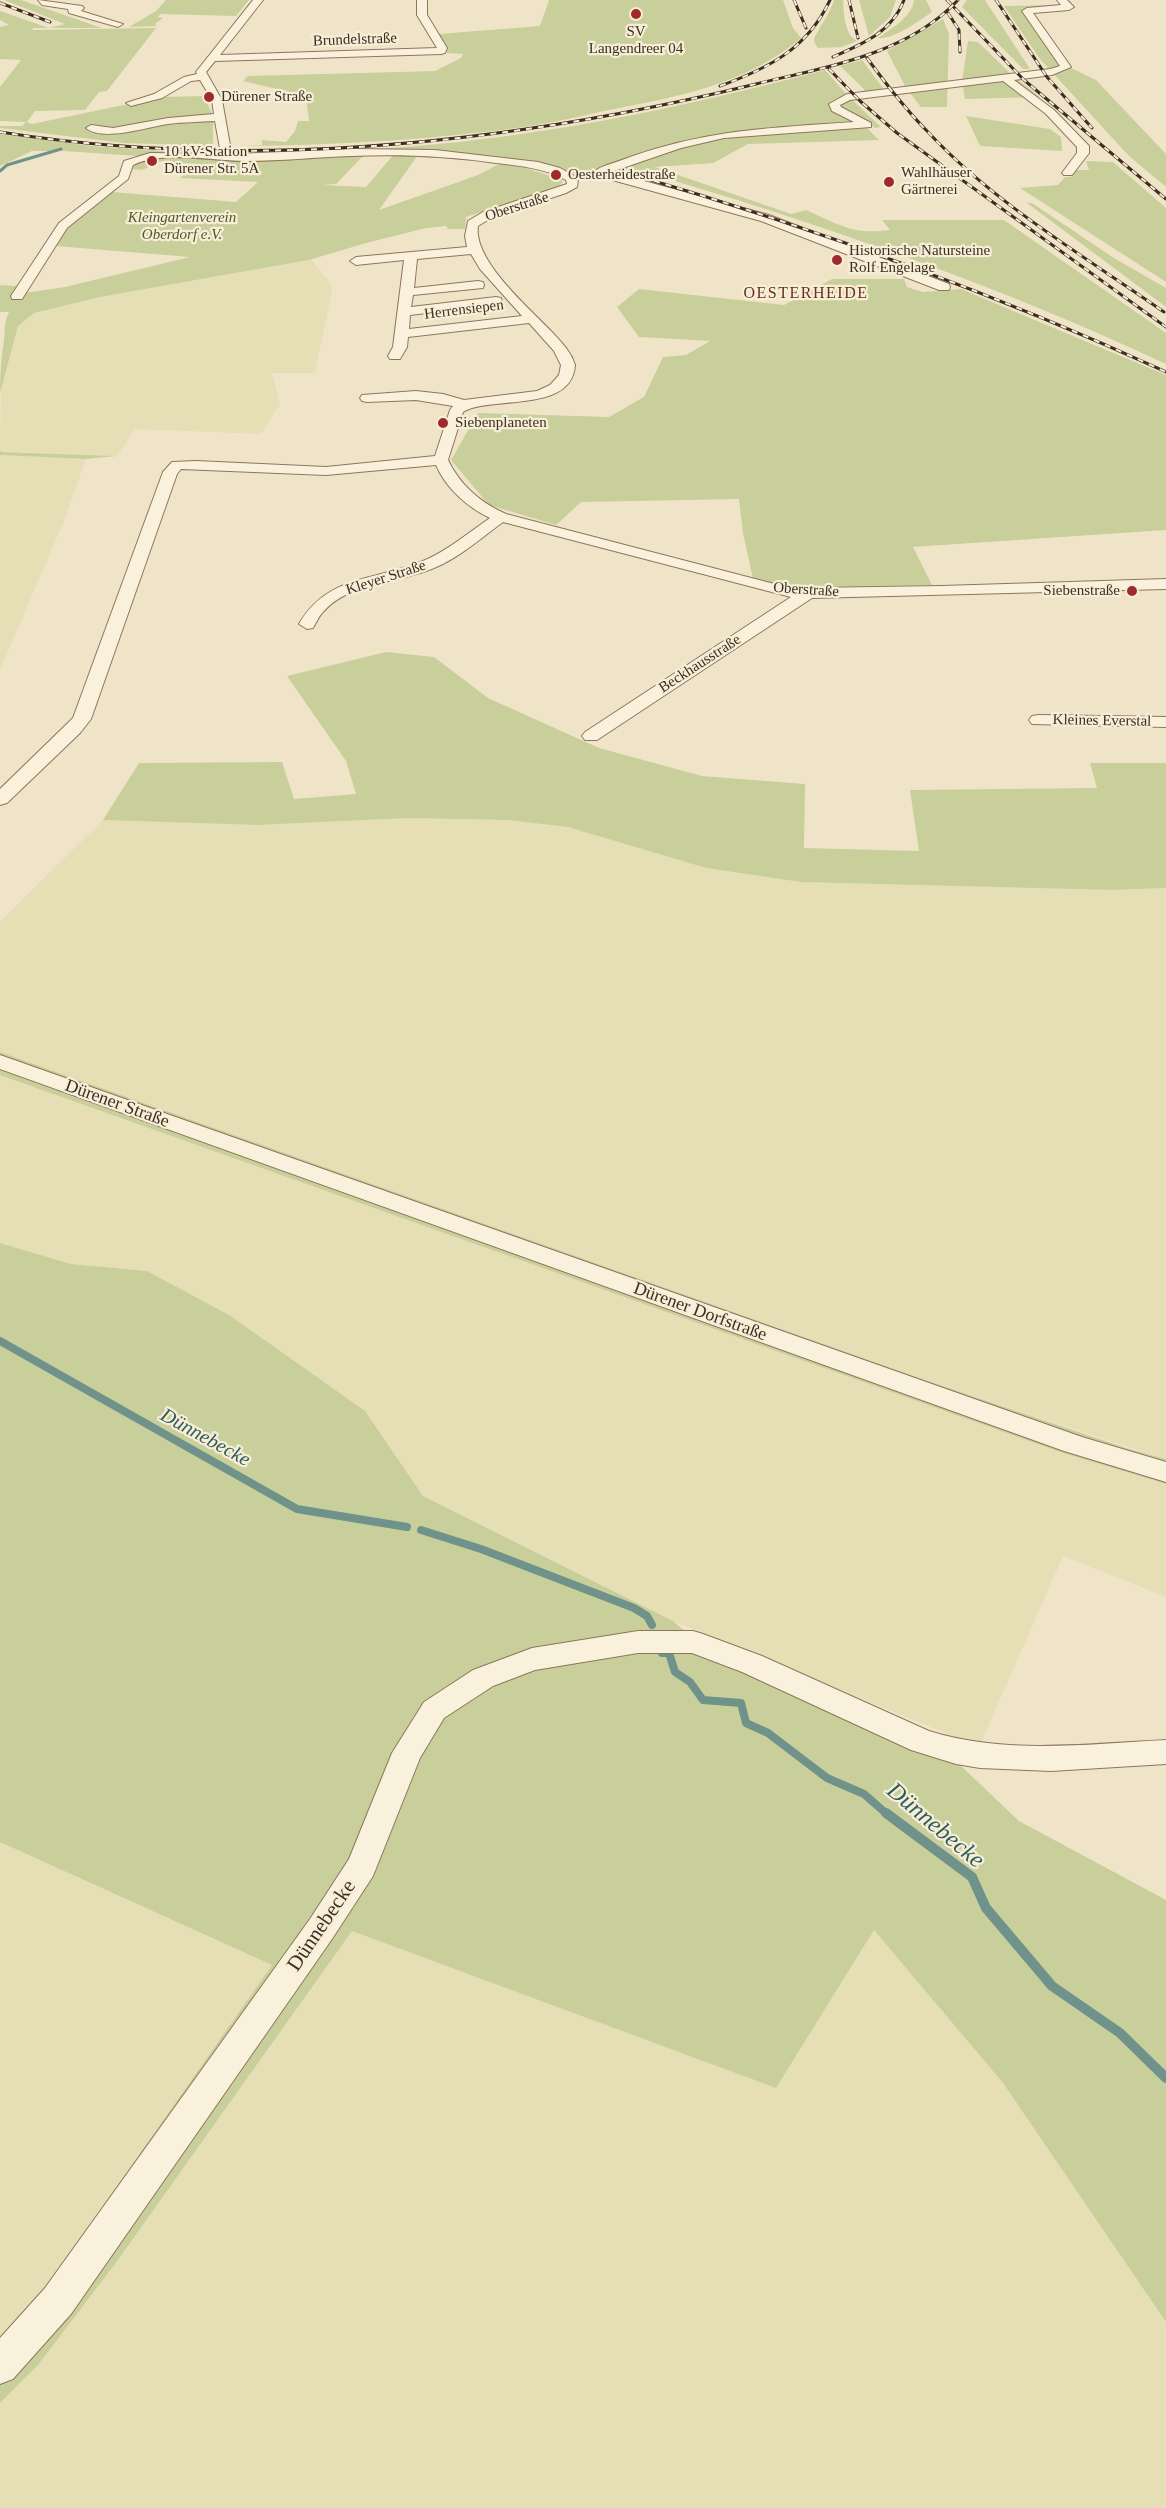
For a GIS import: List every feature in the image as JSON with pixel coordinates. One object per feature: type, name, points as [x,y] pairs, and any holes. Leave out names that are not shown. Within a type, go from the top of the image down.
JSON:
[{"type":"street","points":[[43,0],[45,3],[79,8]]},
{"type":"street","points":[[231,156],[226,153],[217,100],[202,76],[202,70],[258,0]]},
{"type":"street","name":"Brundelstraße","points":[[212,58],[243,59],[441,51],[442,48],[421,12],[423,0]]},
{"type":"street","points":[[572,178],[600,173],[704,138],[730,134],[867,125],[836,109],[834,104],[847,97],[1052,72],[1066,67],[1027,11],[1069,7],[1062,0]]},
{"type":"street","points":[[90,4],[72,11],[118,24]]},
{"type":"street","points":[[130,103],[166,93],[188,79],[202,76]]},
{"type":"street","points":[[1005,78],[1050,112],[1083,146],[1083,153],[1068,173]]},
{"type":"street","points":[[91,128],[112,131],[168,121],[221,117]]},
{"type":"street","name":"Oberstraße","points":[[231,156],[244,158],[368,152],[444,154],[534,166],[572,178],[573,185],[562,191],[472,224],[470,237],[474,250]]},
{"type":"street","points":[[17,296],[63,226],[124,177],[127,166],[132,161],[158,155],[231,156]]},
{"type":"street","points":[[600,173],[765,218],[944,287]]},
{"type":"street","points":[[356,261],[474,250],[487,283],[530,319],[567,358],[568,369],[564,378],[552,389],[541,394],[463,405],[450,400],[384,395],[367,398]]},
{"type":"street","name":"Herrensiepen","points":[[395,356],[400,347],[411,256]]},
{"type":"street","name":"Herrensiepen","points":[[407,292],[487,283]]},
{"type":"street","name":"Herrensiepen","points":[[404,312],[496,301]]},
{"type":"street","name":"Herrensiepen","points":[[401,334],[530,319]]},
{"type":"street","points":[[0,799],[82,719],[170,472],[177,465],[327,471],[441,460],[457,410],[463,405]]},
{"type":"street","name":"Oberstraße","points":[[441,460],[443,466],[478,506],[501,517],[782,591],[808,593],[942,591],[1166,584]]},
{"type":"street","name":"Kleyer Straße","points":[[307,624],[310,615],[333,596],[389,575],[429,565],[501,517]]},
{"type":"street","name":"Beckhausstraße","points":[[591,736],[808,593]]},
{"type":"street","name":"Kleines Everstal","points":[[1038,720],[1166,722]]},
{"type":"street","name":"Dürener Straße","points":[[0,1062],[235,1147]]},
{"type":"street","name":"Dürener Dorfstraße","points":[[235,1147],[1073,1444],[1166,1473]]},
{"type":"street","name":"Dünnebecke","points":[[0,2366],[58,2301],[321,1929],[362,1866],[407,1753],[434,1710],[483,1678],[532,1659],[579,1650],[639,1642],[693,1642],[752,1664],[921,1741],[956,1752],[980,1756],[1051,1759],[1166,1752]]},
{"type":"shaded area","points":[[311,260],[330,282],[332,291],[315,373],[272,373],[280,404],[261,434],[135,429],[117,456],[0,451],[1,388],[18,326],[34,313],[100,297]]},
{"type":"shaded area","points":[[0,455],[86,459],[64,521],[0,670]]},
{"type":"shaded area","points":[[409,818],[507,820],[568,827],[706,868],[801,882],[1112,890],[1166,888],[1166,1459],[925,1380],[0,1052],[0,922],[103,820],[258,825]]},
{"type":"shaded area","points":[[0,1075],[1060,1452],[1166,1484],[1166,1597],[1063,1556],[979,1747],[673,1621],[423,1496],[365,1411],[147,1271],[71,1264],[0,1243]]},
{"type":"shaded area","points":[[0,1842],[272,1965],[52,2279],[0,2338]]},
{"type":"shaded area","points":[[874,1930],[1003,2083],[1166,2322],[1166,2508],[0,2508],[0,2403],[38,2365],[115,2264],[352,1931],[776,2088]]},
{"type":"green space","points":[[4,0],[21,0],[102,28],[49,28],[65,24]]},
{"type":"green space","points":[[166,0],[249,0],[236,16],[160,14],[158,17],[163,18],[155,24],[157,26],[129,27],[156,11]]},
{"type":"green space","points":[[549,0],[783,0],[793,28],[801,38],[780,54],[734,78],[685,94],[556,121],[489,132],[419,138],[349,143],[243,146],[262,145],[262,140],[286,142],[295,131],[298,121],[309,121],[306,96],[243,81],[248,76],[435,71],[461,58],[463,54],[447,53],[439,34],[540,26]]},
{"type":"green space","points":[[834,0],[843,0],[847,28],[857,41],[842,47],[818,48],[814,42],[815,37]]},
{"type":"green space","points":[[859,0],[896,0],[890,17],[869,36]]},
{"type":"green space","points":[[914,0],[926,0],[932,12],[898,33],[878,38],[905,17]]},
{"type":"green space","points":[[967,0],[985,0],[1030,69],[1023,69],[962,7]]},
{"type":"green space","points":[[1059,5],[1030,12],[1071,68],[1096,80],[1166,154],[1166,187],[1128,155],[1040,59],[1004,6]]},
{"type":"green space","points":[[0,11],[49,28],[33,28],[32,30],[156,28],[107,91],[99,92],[85,110],[35,111],[27,122],[32,124],[162,97],[204,96],[213,116],[213,146],[124,143],[0,128],[0,126],[22,126],[26,122],[0,121],[0,87],[21,60],[0,59],[0,27],[9,25],[0,20]]},
{"type":"green space","points":[[943,19],[949,34],[947,107],[921,107],[906,88],[887,51]]},
{"type":"green space","points":[[968,41],[978,42],[1012,75],[1040,97],[965,99],[962,81]]},
{"type":"green space","points":[[862,60],[885,91],[863,93],[864,89],[840,66]]},
{"type":"green space","points":[[825,70],[847,95],[881,127],[875,128],[863,119],[856,123],[709,136],[582,175],[458,153],[376,149],[490,138],[602,121],[714,98]]},
{"type":"green space","points":[[966,116],[1050,129],[1061,137],[1062,151],[980,146]]},
{"type":"green space","points":[[867,128],[879,140],[748,144],[713,163],[655,167],[791,214],[806,210],[846,228],[856,230],[890,230],[882,220],[1004,220],[1166,333],[1166,364],[1037,307],[905,256],[772,211],[637,170],[621,176],[611,172],[651,156],[717,138]]},
{"type":"green space","name":"Kleingartenverein Oberdorf e.V.","points":[[0,134],[92,146],[163,151],[169,158],[246,160],[365,154],[336,184],[322,185],[366,187],[394,154],[418,155],[379,210],[478,175],[501,163],[563,180],[560,186],[466,217],[465,229],[448,229],[446,226],[426,228],[309,260],[100,297],[34,313],[18,326],[0,393],[5,326],[9,312],[0,312],[0,285],[17,286],[24,293],[65,287],[190,257],[56,246],[72,223],[112,192],[236,202],[258,182],[180,178],[195,164],[162,161],[142,170],[131,169],[142,159],[138,156],[64,151],[32,151],[0,166]]},
{"type":"green space","points":[[1086,161],[1113,162],[1166,208],[1166,282],[1020,188],[1058,185],[1065,177],[1071,177],[1074,170],[1089,170]]},
{"type":"green space","points":[[1027,203],[1032,203],[1114,258],[1166,288],[1166,307]]},
{"type":"green space","points":[[832,279],[904,279],[907,287],[923,292],[961,289],[1166,375],[1166,530],[913,547],[932,585],[790,587],[753,579],[743,533],[739,499],[581,502],[556,525],[489,505],[451,460],[478,413],[609,417],[644,397],[663,357],[686,355],[710,341],[639,337],[617,307],[639,289],[784,305]]},
{"type":"green space","points":[[0,451],[117,456],[86,459],[0,455]]},
{"type":"green space","points":[[386,652],[434,657],[488,698],[599,748],[702,776],[805,784],[804,848],[919,851],[910,790],[1097,788],[1090,763],[1166,763],[1166,888],[1112,890],[801,882],[706,868],[568,827],[507,820],[408,818],[258,825],[103,820],[139,763],[282,762],[294,799],[356,794],[346,761],[287,676]]},
{"type":"green space","points":[[0,1052],[925,1380],[1126,1448],[1166,1459],[1166,1484],[1060,1452],[0,1075]]},
{"type":"green space","points":[[0,1243],[71,1264],[147,1271],[229,1315],[365,1411],[423,1496],[673,1621],[714,1656],[958,1763],[1019,1821],[1166,1900],[1166,2322],[1003,2083],[874,1930],[776,2088],[352,1931],[115,2264],[38,2365],[0,2403],[0,2338],[52,2279],[272,1965],[0,1842]]},
{"type":"waterway","points":[[0,171],[7,165],[61,149]]},
{"type":"waterway","name":"Dünnebecke","points":[[0,1341],[297,1509],[407,1527]]},
{"type":"waterway","name":"Dünnebecke","points":[[421,1530],[481,1549],[634,1608],[647,1616],[652,1625]]},
{"type":"waterway","name":"Dünnebecke","points":[[662,1653],[669,1653],[675,1672],[690,1682],[703,1700],[741,1703],[746,1723],[768,1733],[827,1778],[864,1794],[888,1815]]},
{"type":"waterway","name":"Dünnebecke","points":[[886,1813],[972,1877],[986,1908],[1052,1986],[1120,2033],[1166,2078]]},
{"type":"railway","points":[[794,0],[806,28]]},
{"type":"railway","points":[[720,86],[755,72],[785,55],[810,32],[830,0]]},
{"type":"railway","points":[[849,0],[858,38]]},
{"type":"railway","points":[[833,57],[865,42],[884,29],[899,11],[904,0]]},
{"type":"railway","points":[[947,0],[952,5]]},
{"type":"railway","points":[[952,5],[958,0]]},
{"type":"railway","points":[[996,0],[1047,77],[1092,128]]},
{"type":"railway","points":[[0,3],[50,22]]},
{"type":"railway","points":[[0,132],[95,144],[190,150],[285,150],[380,146],[475,136],[663,105],[837,64],[864,56],[915,34],[938,19],[952,5]]},
{"type":"railway","points":[[952,5],[1024,80],[1166,199]]},
{"type":"railway","points":[[948,13],[959,30],[960,52]]},
{"type":"railway","points":[[867,58],[920,123],[982,183],[1041,228],[1164,312]]},
{"type":"railway","points":[[829,69],[860,101],[897,133],[1166,327]]},
{"type":"railway","points":[[631,174],[767,216],[902,263],[1035,315],[1166,372]]},
{"type":"place","name":"SV Langendreer 04","points":[[636,14]]},
{"type":"place","name":"Dürener Straße","points":[[209,97]]},
{"type":"place","name":"10 kV-Station Dürener Str. 5A","points":[[152,161]]},
{"type":"place","name":"Oesterheidestraße","points":[[556,175]]},
{"type":"place","name":"Wahlhäuser Gärtnerei","points":[[889,182]]},
{"type":"place","name":"Historische Natursteine Rolf Engelage","points":[[837,260]]},
{"type":"place","name":"Siebenplaneten","points":[[443,423]]},
{"type":"place","name":"Siebenstraße","points":[[1132,591]]},
{"type":"district","name":"OESTERHEIDE","points":[[806,294]]}]
